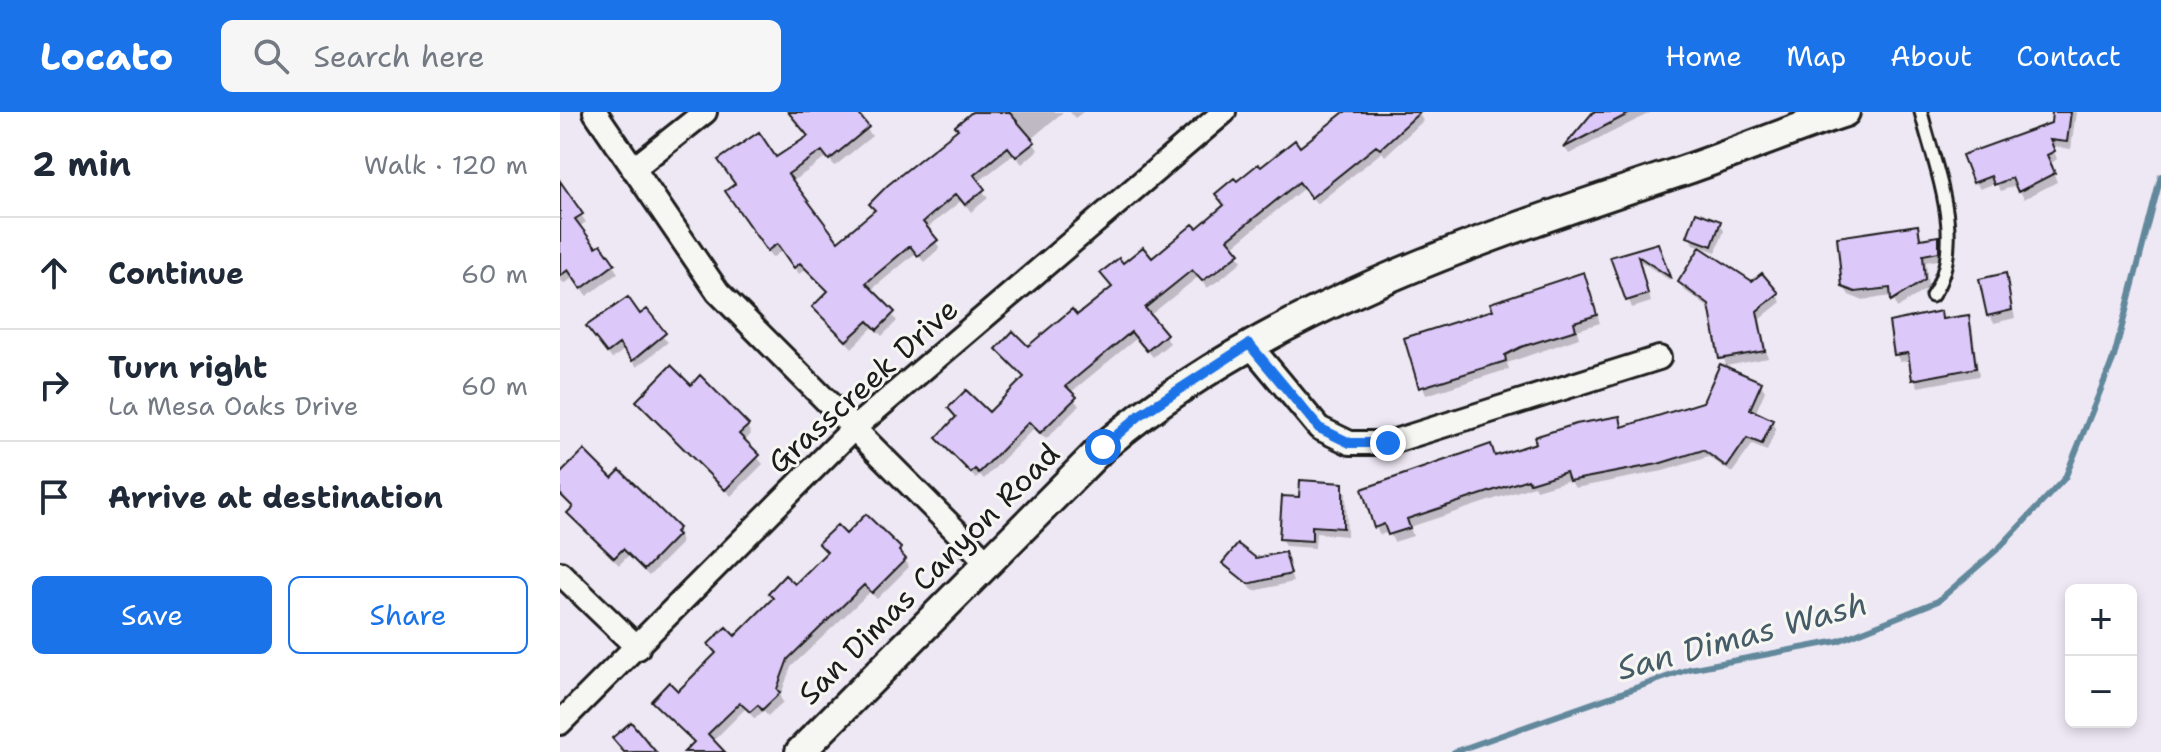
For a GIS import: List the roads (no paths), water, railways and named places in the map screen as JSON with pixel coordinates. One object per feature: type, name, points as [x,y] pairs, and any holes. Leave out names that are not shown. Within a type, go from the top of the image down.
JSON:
[{"type":"street","points":[[595,112],[718,292],[852,430],[988,563]]},
{"type":"street","points":[[633,169],[705,112]]},
{"type":"street","name":"Grasscreek Drive","points":[[560,723],[852,430],[1224,112]]},
{"type":"street","name":"San Dimas Canyon Road","points":[[800,752],[1081,468],[1140,415],[1249,344],[1337,301],[1492,236],[1845,112]]},
{"type":"street","points":[[1249,344],[1319,428],[1350,443],[1388,443],[1659,358]]},
{"type":"street","points":[[560,573],[638,648]]},
{"type":"lane","points":[[1921,112],[1948,227],[1949,260],[1943,280],[1932,296]]},
{"type":"waterway","name":"San Dimas Wash","points":[[1454,752],[1689,669],[1838,641],[1938,601],[1999,548],[2065,478],[2114,357],[2161,176]]}]
